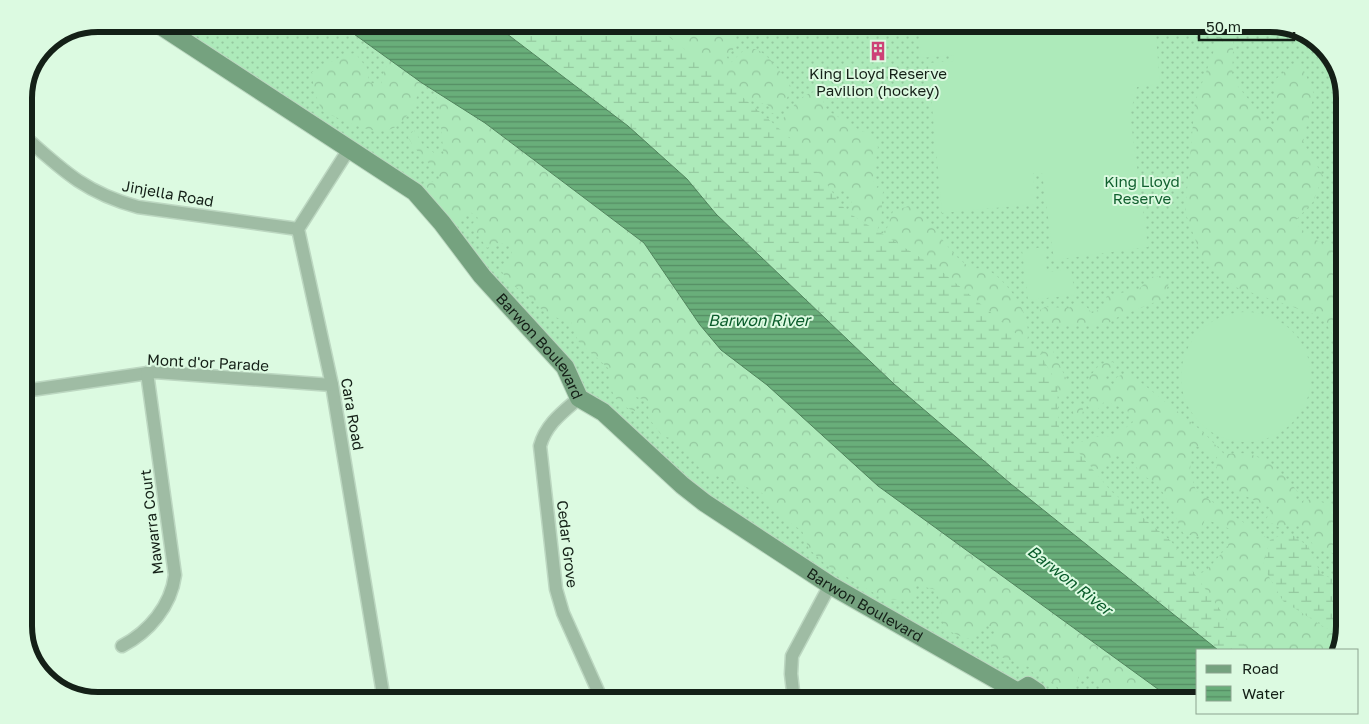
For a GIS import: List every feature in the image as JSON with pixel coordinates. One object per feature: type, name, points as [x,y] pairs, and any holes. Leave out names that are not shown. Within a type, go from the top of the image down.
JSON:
[{"type":"street","name":"Barwon Boulevard","points":[[170,32],[415,192],[482,276],[565,367],[579,398],[603,412],[660,466],[704,503],[830,585],[1011,692]]},
{"type":"street","name":"Jinjella Road","points":[[33,144],[72,178],[116,201],[138,207],[298,228]]},
{"type":"street","points":[[298,228],[349,149]]},
{"type":"street","name":"Cara Road","points":[[298,228],[332,385],[383,692]]},
{"type":"street","name":"Mont d'or Parade","points":[[33,390],[147,374],[332,385]]},
{"type":"street","name":"Mawarra Court","points":[[122,646],[142,633],[157,617],[170,594],[175,575],[147,374]]},
{"type":"street","name":"Cedar Grove","points":[[579,398],[550,424],[543,434],[540,446],[556,589],[563,613],[598,692]]},
{"type":"street","points":[[793,692],[791,674],[792,656],[797,642],[830,585]]},
{"type":"street","points":[[1021,692],[1024,687],[1032,687],[1038,692]]},
{"type":"green space","points":[[170,32],[351,32],[422,83],[485,123],[878,486],[1162,692],[1004,692],[705,503],[603,412],[424,201]]},
{"type":"green space","name":"King Lloyd Reserve","points":[[505,32],[1271,32],[1300,39],[1314,49],[1330,69],[1336,94],[1336,626],[1332,649],[1217,649],[1011,484],[894,384],[716,214],[687,179],[628,126]]},
{"type":"green space","points":[[505,32],[663,32],[718,76],[797,144],[847,212],[939,269],[1040,354],[1057,383],[1059,430],[1111,491],[1171,541],[1241,639],[1246,649],[1217,649],[1011,484],[894,384],[716,214],[687,179],[628,126]]},
{"type":"green space","points":[[656,32],[731,32],[735,38],[733,50],[727,57],[730,63],[745,50],[759,51],[772,62],[792,88],[779,114],[771,113],[768,105],[744,99]]},
{"type":"green space","points":[[919,32],[1156,32],[1160,84],[1137,87],[1130,115],[1148,247],[1054,260],[1042,173],[1033,173],[1036,204],[942,213],[928,63],[953,61],[954,55],[921,58]]},
{"type":"green space","points":[[1218,32],[1234,32],[1232,79],[1275,132],[1276,79],[1289,68],[1301,64],[1314,94],[1303,142],[1323,176],[1313,202],[1294,222],[1311,238],[1335,248],[1336,340],[1322,317],[1235,287],[1201,255],[1185,212],[1195,102],[1216,45]]},
{"type":"green space","points":[[1292,36],[1306,43],[1300,46]]},
{"type":"green space","points":[[355,53],[367,68],[369,82],[381,86],[383,73],[390,60],[422,83],[414,104],[405,119],[395,127],[384,131],[371,130],[322,111],[314,91],[312,72],[342,56]]},
{"type":"green space","points":[[434,90],[485,123],[644,243],[700,325],[721,350],[767,385],[878,486],[1162,692],[1103,692],[1089,676],[1079,674],[1075,691],[1061,692],[1054,683],[1034,674],[1029,667],[995,655],[990,644],[996,628],[987,625],[967,639],[944,629],[937,590],[916,585],[914,601],[884,599],[825,564],[809,549],[802,531],[772,510],[762,493],[701,470],[685,449],[674,439],[662,436],[648,417],[649,401],[636,397],[635,411],[618,401],[610,384],[609,369],[578,341],[571,322],[543,311],[527,294],[509,283],[499,267],[512,257],[511,245],[496,243],[487,248],[471,225],[478,218],[469,211],[460,220],[448,221],[423,188],[427,183],[441,179],[408,137],[414,130],[423,145],[444,160],[439,105]]},
{"type":"green space","points":[[814,92],[821,96],[827,110],[861,131],[870,133],[878,147],[873,179],[875,186],[884,187],[881,218],[877,231],[847,212],[852,201],[847,189],[832,191],[813,167],[763,115],[775,125],[797,102],[807,94]]},
{"type":"green space","points":[[909,206],[926,219],[952,252],[968,266],[990,271],[1013,293],[1027,322],[1027,342],[882,234],[887,228],[893,211]]},
{"type":"green space","points":[[1044,247],[1047,272],[1071,269],[1075,295],[1028,300],[1022,250]]},
{"type":"green space","points":[[1161,276],[1170,280],[1163,299],[1118,317],[1107,324],[1050,326],[1041,319],[1040,310],[1045,307],[1069,308],[1075,302],[1084,304],[1092,313],[1103,308],[1107,296],[1139,289],[1151,277]]},
{"type":"green space","points":[[1246,312],[1259,313],[1271,317],[1292,331],[1306,352],[1310,364],[1310,390],[1306,402],[1292,423],[1271,437],[1259,441],[1246,442],[1233,441],[1221,437],[1200,423],[1186,402],[1182,390],[1181,377],[1182,364],[1186,352],[1200,331],[1221,317],[1233,313]]},
{"type":"green space","points":[[1045,350],[1053,351],[1070,387],[1066,395],[1058,394],[1057,383],[1040,354]]},
{"type":"green space","points":[[1113,362],[1117,367],[1110,369],[1105,379],[1113,385],[1117,377],[1128,372],[1203,432],[1225,455],[1247,454],[1257,457],[1275,468],[1298,492],[1292,499],[1297,502],[1312,499],[1336,507],[1336,552],[1315,549],[1303,526],[1290,524],[1278,527],[1266,520],[1271,508],[1241,494],[1226,484],[1218,473],[1217,457],[1192,443],[1190,471],[1196,491],[1270,540],[1263,566],[1283,601],[1335,634],[1332,649],[1220,649],[1182,580],[1206,571],[1228,546],[1230,529],[1205,519],[1198,537],[1183,533],[1159,487],[1140,473],[1134,462],[1115,455],[1100,469],[1093,469],[1074,447],[1093,437],[1114,437],[1133,422],[1127,410],[1105,401],[1097,410],[1088,407],[1090,391],[1086,381],[1100,364]]},
{"type":"green space","points":[[1078,400],[1083,407],[1082,421],[1075,419],[1073,412]]},
{"type":"green space","points":[[1288,532],[1308,546],[1321,574],[1336,580],[1335,634],[1283,601],[1263,566],[1270,540]]},
{"type":"water","name":"Barwon River","points":[[351,32],[505,32],[628,126],[687,179],[716,214],[894,384],[1011,484],[1217,649],[1196,649],[1196,692],[1162,692],[878,486],[767,385],[721,350],[700,325],[644,243],[485,123],[422,83]]},
{"type":"place","name":"King Lloyd Reserve Pavilion (hockey)","points":[[878,51]]}]
